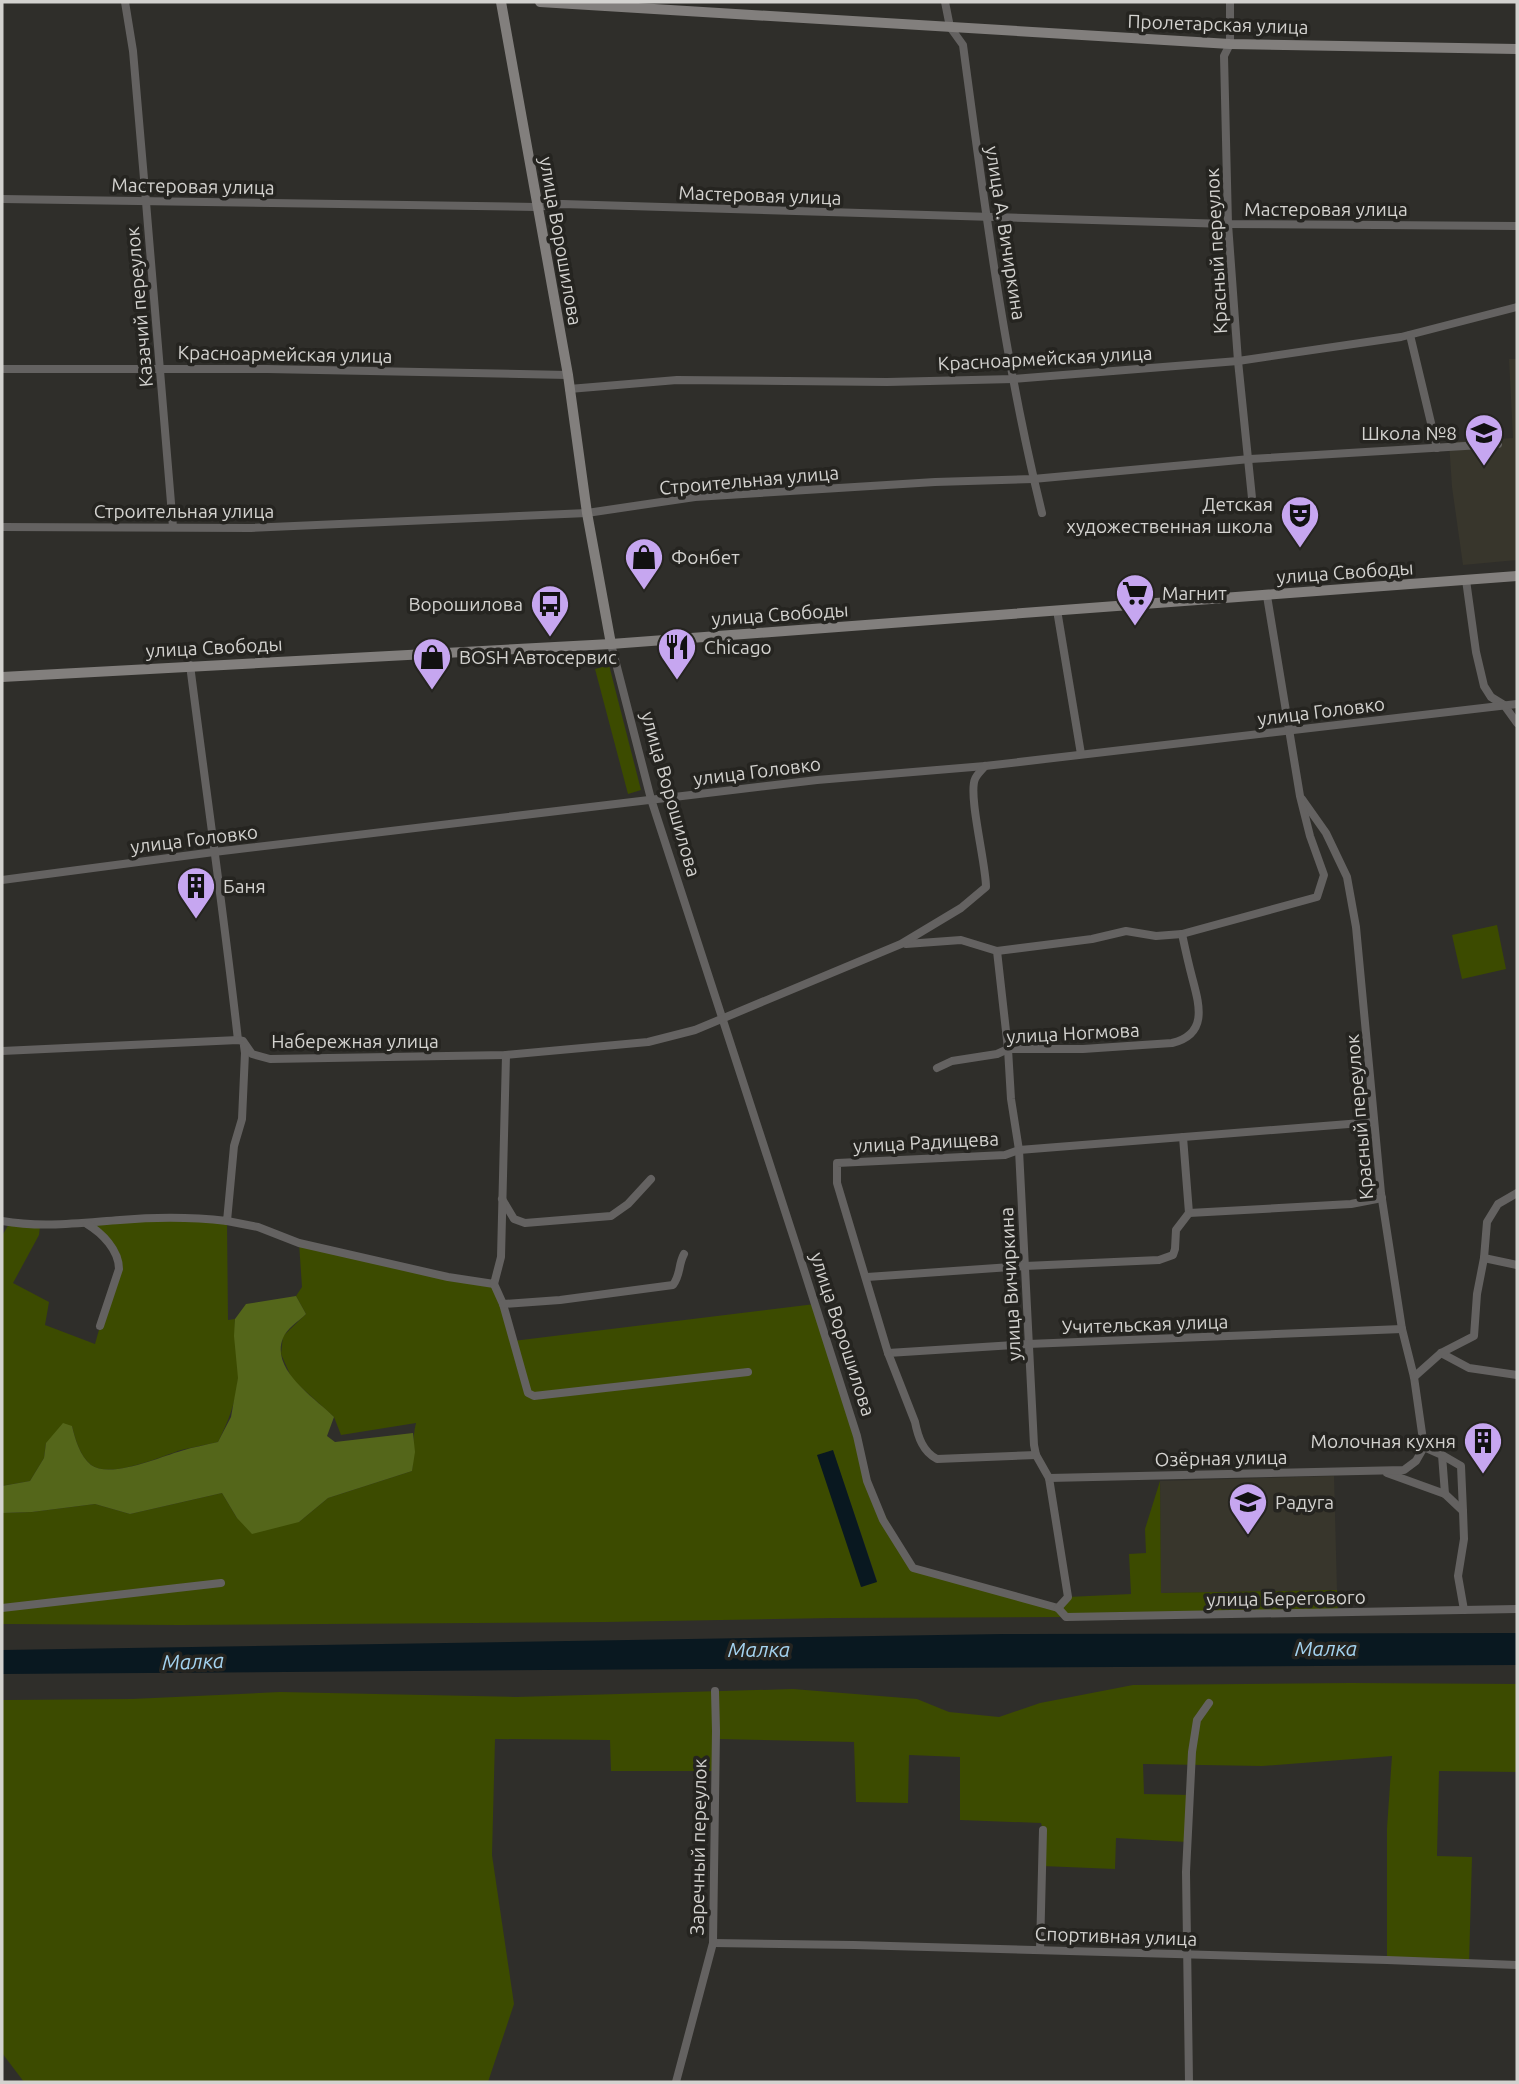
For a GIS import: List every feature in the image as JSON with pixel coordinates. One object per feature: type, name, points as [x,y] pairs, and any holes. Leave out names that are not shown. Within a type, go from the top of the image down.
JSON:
[{"type":"main road","name":"улица Ворошилова","points":[[501,2],[568,375],[587,513],[611,644]]},
{"type":"main road","name":"Пролетарская улица","points":[[540,2],[1230,44],[1517,49]]},
{"type":"main road","name":"улица Свободы","points":[[2,677],[611,644],[1517,576]]},
{"type":"street","name":"Казачий переулок","points":[[125,2],[133,51],[173,527]]},
{"type":"street","name":"улица А. Вичиркина","points":[[945,2],[950,27],[963,45],[987,218],[1014,379],[1042,513]]},
{"type":"street","name":"Красный переулок","points":[[1230,2],[1230,44],[1224,56],[1228,224],[1252,498]]},
{"type":"street","name":"Мастеровая улица","points":[[2,199],[536,207],[562,204],[1228,224],[1517,226]]},
{"type":"street","name":"Красноармейская улица","points":[[569,389],[677,380],[887,382],[1014,379],[1238,361],[1410,335],[1517,307]]},
{"type":"street","points":[[1410,335],[1437,448]]},
{"type":"street","name":"Красноармейская улица","points":[[2,369],[568,375]]},
{"type":"street","name":"Строительная улица","points":[[2,527],[251,528],[587,513],[695,497],[935,482],[1033,479],[1249,459],[1498,444]]},
{"type":"street","points":[[1466,580],[1476,652],[1484,686],[1492,697],[1504,705],[1517,723]]},
{"type":"street","name":"Красный переулок","points":[[1267,596],[1300,796],[1324,875],[1317,897]]},
{"type":"street","points":[[1057,610],[1081,754]]},
{"type":"street","name":"улица Ворошилова","points":[[611,644],[652,799],[857,1436],[867,1481],[883,1520],[913,1568]]},
{"type":"street","points":[[190,665],[240,1041],[245,1053],[242,1118],[234,1146],[228,1221]]},
{"type":"street","name":"улица Головко","points":[[2,880],[652,799],[817,780],[985,766],[1517,704]]},
{"type":"street","name":"Набережная улица","points":[[240,1041],[253,1054],[270,1059],[506,1055],[648,1042],[695,1030],[901,944],[961,908],[986,887],[986,870],[974,799],[975,779],[985,766]]},
{"type":"street","name":"Красный переулок","points":[[1300,796],[1326,833],[1347,877],[1356,927],[1382,1199],[1424,1447]]},
{"type":"street","name":"Набережная улица","points":[[901,944],[961,940],[997,951],[1092,939],[1126,931],[1156,936],[1182,934],[1317,897]]},
{"type":"street","name":"улица Ногмова","points":[[937,1068],[952,1061],[997,1054],[1008,1049],[1083,1049],[1172,1043],[1191,1035],[1200,1006],[1182,934]]},
{"type":"street","name":"улица Вичиркина","points":[[997,951],[1011,1099],[1020,1150],[1034,1445],[1049,1478],[1068,1597],[1058,1608]]},
{"type":"street","points":[[2,1051],[240,1041]]},
{"type":"street","points":[[506,1055],[501,1257],[494,1284],[503,1304],[528,1393],[534,1396],[748,1372]]},
{"type":"street","name":"улица Радищева","points":[[1037,1455],[937,1459],[929,1455],[921,1443],[888,1353],[837,1183],[837,1163],[1005,1155],[1020,1150],[1374,1122]]},
{"type":"street","points":[[867,1277],[1168,1258],[1175,1250],[1176,1230],[1189,1213],[1183,1137]]},
{"type":"street","points":[[502,1199],[514,1219],[524,1223],[611,1216],[628,1204],[651,1179]]},
{"type":"street","points":[[1413,1377],[1441,1353],[1474,1336],[1487,1222],[1498,1204],[1517,1193]]},
{"type":"street","points":[[1189,1213],[1351,1204],[1382,1199]]},
{"type":"street","points":[[2,1221],[40,1226],[194,1218],[228,1221],[258,1227],[299,1243],[448,1277],[494,1284]]},
{"type":"street","points":[[87,1224],[100,1231],[119,1259],[119,1269],[100,1326]]},
{"type":"street","points":[[503,1304],[560,1300],[673,1285],[684,1254]]},
{"type":"street","points":[[1484,1258],[1517,1265]]},
{"type":"street","name":"Учительская улица","points":[[888,1353],[1028,1344],[1402,1329]]},
{"type":"street","points":[[1441,1353],[1469,1368],[1517,1375]]},
{"type":"street","points":[[1424,1447],[1461,1466],[1464,1539],[1458,1576],[1464,1610]]},
{"type":"street","name":"Озёрная улица","points":[[1049,1478],[1404,1470],[1416,1461],[1424,1447]]},
{"type":"street","points":[[1443,1455],[1445,1494]]},
{"type":"street","points":[[1381,1470],[1445,1494],[1462,1511]]},
{"type":"street","name":"улица Берегового","points":[[913,1568],[1058,1608],[1066,1617],[1517,1609]]},
{"type":"street","points":[[2,1608],[220,1583]]},
{"type":"street","name":"Заречный переулок","points":[[676,2082],[713,1943],[715,1691]]},
{"type":"street","points":[[1189,2082],[1186,1872],[1192,1752],[1197,1720],[1209,1703]]},
{"type":"street","points":[[1040,1950],[1043,1830]]},
{"type":"street","name":"Спортивная улица","points":[[713,1943],[1517,1965]]},
{"type":"shaded area","name":"Школа №8","points":[[1509,359],[1517,359],[1517,560],[1463,565],[1452,487],[1449,442],[1513,438]]},
{"type":"shaded area","name":"Радуга","points":[[1334,1476],[1337,1590],[1161,1593],[1160,1481]]},
{"type":"green space","points":[[609,665],[641,790],[628,794],[595,669]]},
{"type":"green space","points":[[1497,925],[1506,969],[1462,979],[1452,935]]},
{"type":"green space","points":[[120,1220],[227,1221],[228,1320],[235,1319],[238,1380],[225,1427],[218,1442],[110,1470],[99,1469],[87,1461],[78,1447],[72,1426],[46,1443],[44,1458],[30,1481],[2,1486],[2,1236],[10,1222],[40,1226],[39,1235],[13,1283],[49,1302],[45,1325],[95,1344],[119,1259],[87,1224]]},
{"type":"green space","points":[[299,1243],[494,1284],[513,1341],[815,1304],[867,1481],[913,1568],[1058,1608],[1068,1597],[1131,1594],[1129,1554],[1146,1553],[1145,1529],[1160,1481],[1161,1593],[1337,1590],[1338,1613],[606,1622],[2,1624],[2,1513],[95,1504],[130,1514],[222,1493],[237,1518],[299,1522],[328,1498],[412,1471],[416,1423],[341,1435],[334,1417],[292,1379],[281,1354],[283,1336],[306,1314],[296,1296],[302,1287]],"holes":[[[833,1451],[877,1581],[862,1587],[818,1456]]]},
{"type":"green space","points":[[296,1296],[306,1314],[283,1338],[283,1361],[296,1382],[334,1417],[327,1436],[335,1442],[413,1433],[415,1452],[412,1471],[328,1498],[299,1522],[252,1534],[237,1518],[222,1493],[130,1514],[95,1504],[2,1513],[2,1486],[30,1481],[44,1458],[46,1443],[63,1423],[72,1426],[84,1457],[99,1469],[122,1468],[218,1442],[231,1417],[238,1378],[235,1319],[246,1304]]},
{"type":"green space","points":[[1517,1684],[1517,1772],[1439,1771],[1437,1856],[1472,1857],[1469,1964],[1387,1960],[1387,1828],[1392,1756],[1262,1766],[1143,1764],[1144,1794],[1190,1795],[1187,1842],[1116,1838],[1115,1869],[1042,1866],[1041,1823],[960,1820],[960,1757],[909,1755],[908,1803],[856,1802],[854,1742],[717,1739],[716,1771],[611,1771],[610,1740],[495,1739],[492,1855],[514,2004],[488,2082],[24,2082],[2,2053],[2,1700],[132,1699],[280,1692],[516,1697],[793,1689],[917,1699],[949,1712],[999,1717],[1040,1703],[1133,1685]]},
{"type":"water","points":[[833,1450],[877,1582],[861,1587],[817,1455]]},
{"type":"water","name":"Малка","points":[[1517,1633],[1517,1665],[2,1674],[2,1650],[1003,1634]]},
{"type":"place","name":"Школа №8","points":[[1484,467]]},
{"type":"place","name":"Детская художественная школа","points":[[1300,549]]},
{"type":"place","name":"Фонбет","points":[[644,591]]},
{"type":"place","name":"Магнит","points":[[1135,627]]},
{"type":"place","name":"Ворошилова","points":[[550,638]]},
{"type":"place","name":"Chicago","points":[[677,681]]},
{"type":"place","name":"BOSH Автосервис","points":[[432,691]]},
{"type":"place","name":"Баня","points":[[196,920]]},
{"type":"place","name":"Молочная кухня","points":[[1483,1475]]},
{"type":"place","name":"Радуга","points":[[1248,1536]]}]
